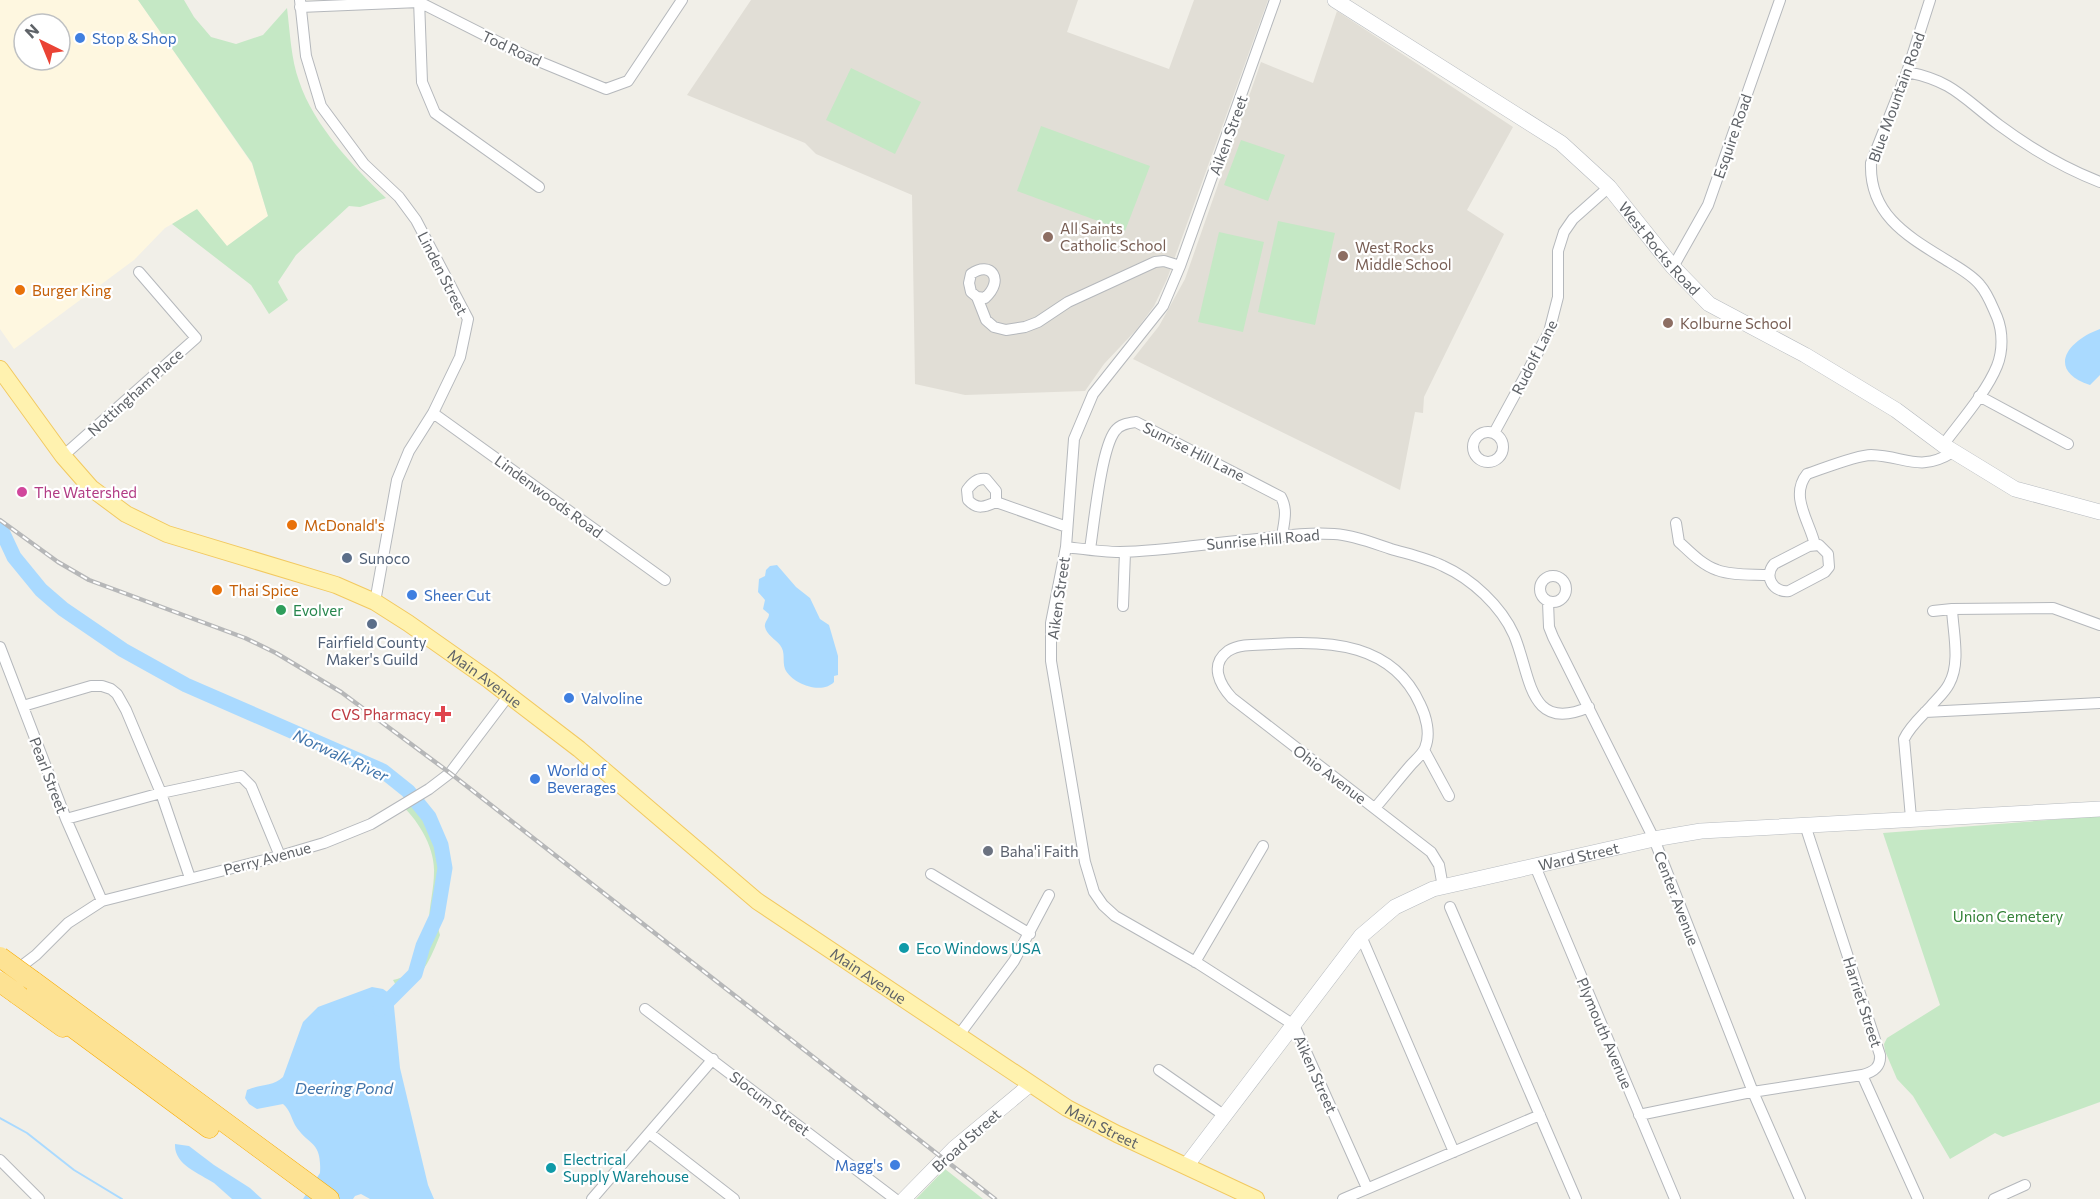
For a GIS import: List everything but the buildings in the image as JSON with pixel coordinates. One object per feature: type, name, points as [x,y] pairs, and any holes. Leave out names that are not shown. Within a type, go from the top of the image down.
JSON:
[{"type":"highway","points":[[2,953],[27,986],[121,1063],[299,1188],[329,1199]]},
{"type":"highway","points":[[0,973],[65,1005],[299,1188]]},
{"type":"highway","points":[[0,982],[27,986]]},
{"type":"main road","name":"West Rocks Road","points":[[1335,0],[1562,143],[1609,187],[1673,267],[1709,303],[1805,355],[1913,422],[1948,449],[2015,489],[2100,512]]},
{"type":"main road","name":"Main Avenue","points":[[0,369],[63,456],[91,488],[126,514],[167,534],[336,585],[375,602],[509,695],[579,748],[757,901],[959,1035]]},
{"type":"main road","name":"Ward Street","points":[[1186,1166],[1361,936],[1395,907],[1420,894],[1654,839],[1701,831],[2100,809]]},
{"type":"main road","name":"Main Street","points":[[959,1035],[1067,1108],[1103,1128],[1186,1166],[1230,1193],[1256,1199]]},
{"type":"street","name":"Tod Road","points":[[300,3],[419,1],[526,56],[606,89],[628,81],[682,0]]},
{"type":"street","name":"Aiken Street","points":[[1275,0],[1180,266],[1163,306],[1093,394],[1074,439],[1066,547],[1051,623],[1051,661],[1085,862],[1090,884],[1099,900],[1115,916],[1195,962],[1294,1024],[1367,1188]]},
{"type":"street","name":"Esquire Road","points":[[1673,267],[1708,205],[1780,0]]},
{"type":"street","name":"Blue Mountain Road","points":[[1930,0],[1907,72],[1871,163],[1870,178],[1876,198],[1886,215],[1901,231],[1980,284],[1991,302],[2000,326],[2001,346],[1997,366],[1948,449]]},
{"type":"street","points":[[419,1],[422,82],[435,113],[538,187]]},
{"type":"street","name":"Linden Street","points":[[300,3],[306,56],[321,106],[364,164],[399,197],[416,220],[468,319],[460,357],[434,413],[409,451],[397,480],[375,602]]},
{"type":"street","points":[[1907,72],[1930,76],[1951,87],[1975,104],[1998,125],[2056,163],[2100,182]]},
{"type":"street","name":"Rudolf Lane","points":[[1494,433],[1550,332],[1558,297],[1558,252],[1564,232],[1572,219],[1609,187]]},
{"type":"street","points":[[977,297],[986,320],[994,327],[1006,330],[1038,322],[1068,302],[1155,262],[1164,261],[1180,266]]},
{"type":"street","name":"Nottingham Place","points":[[63,456],[196,338],[139,272]]},
{"type":"street","points":[[1979,396],[2067,444]]},
{"type":"street","name":"Lindenwoods Road","points":[[434,413],[665,580]]},
{"type":"street","name":"Sunrise Hill Lane","points":[[1090,549],[1107,447],[1117,428],[1136,422],[1281,497],[1286,513],[1282,536]]},
{"type":"street","points":[[1815,545],[1812,529],[1800,509],[1801,481],[1807,474],[1869,455],[1920,464],[1939,461],[1948,449]]},
{"type":"street","points":[[996,502],[1067,527]]},
{"type":"street","points":[[1676,523],[1679,542],[1705,565],[1735,573],[1769,575]]},
{"type":"street","name":"Sunrise Hill Road","points":[[1066,547],[1125,552],[1282,536],[1334,534],[1367,541],[1444,566],[1468,580],[1488,598],[1503,616],[1514,635],[1539,703],[1553,714],[1573,714],[1589,707]]},
{"type":"street","points":[[1815,545],[1825,548],[1828,554],[1829,567],[1825,572],[1789,591],[1783,592],[1774,587],[1769,575],[1774,564],[1815,545]]},
{"type":"street","points":[[1123,606],[1125,552]]},
{"type":"street","name":"Center Avenue","points":[[1548,602],[1549,627],[1654,839],[1753,1092],[1800,1199]]},
{"type":"street","points":[[1933,611],[2053,608],[2100,625]]},
{"type":"street","points":[[1911,818],[1904,739],[1908,729],[1948,686],[1953,676],[1955,665],[1952,609]]},
{"type":"street","name":"Ohio Avenue","points":[[1424,750],[1427,741],[1427,727],[1424,712],[1414,692],[1388,666],[1362,651],[1329,643],[1284,643],[1235,648],[1227,652],[1220,662],[1219,679],[1232,699],[1434,855],[1439,865],[1443,887]]},
{"type":"street","name":"Pearl Street","points":[[0,647],[66,819],[102,901]]},
{"type":"street","points":[[23,706],[92,686],[102,686],[117,694],[161,794],[190,878]]},
{"type":"street","name":"Perry Avenue","points":[[0,982],[36,956],[68,923],[102,901],[280,856],[343,836],[371,824],[429,789],[450,773],[509,695]]},
{"type":"street","points":[[1925,712],[2100,703]]},
{"type":"street","points":[[1375,808],[1424,750],[1449,796]]},
{"type":"street","points":[[66,819],[241,776],[251,786],[280,856]]},
{"type":"street","name":"Harriet Street","points":[[1805,825],[1880,1055],[1877,1068],[1871,1073],[1862,1075]]},
{"type":"street","points":[[1195,962],[1263,846]]},
{"type":"street","name":"Plymouth Avenue","points":[[1535,866],[1675,1199]]},
{"type":"street","points":[[931,874],[1030,934]]},
{"type":"street","points":[[959,1035],[1014,961],[1049,895]]},
{"type":"street","points":[[1450,907],[1576,1199]]},
{"type":"street","points":[[1361,936],[1454,1152]]},
{"type":"street","name":"Slocum Street","points":[[645,1009],[895,1199]]},
{"type":"street","points":[[592,1199],[713,1059]]},
{"type":"street","points":[[1159,1070],[1225,1116]]},
{"type":"street","points":[[1640,1115],[1753,1092],[1862,1075],[1918,1199]]},
{"type":"street","name":"Broad Street","points":[[904,1199],[954,1148],[1031,1084]]},
{"type":"street","points":[[1343,1199],[1540,1115]]},
{"type":"street","points":[[650,1133],[734,1199]]},
{"type":"street","points":[[0,1160],[39,1199]]},
{"type":"street","points":[[1994,1199],[2025,1185]]},
{"type":"shaded area","points":[[0,0],[138,0],[252,164],[268,216],[227,246],[197,210],[165,228],[134,260],[14,349],[0,329]]},
{"type":"shaded area","name":"All Saints Catholic School","points":[[751,0],[1078,0],[1067,32],[1169,69],[1194,0],[1268,0],[1167,279],[1154,306],[1137,329],[1104,364],[1085,391],[965,395],[915,384],[912,195],[816,154],[805,143],[687,95]]},
{"type":"shaded area","name":"West Rocks Middle School","points":[[1337,11],[1513,127],[1467,210],[1504,234],[1424,397],[1423,413],[1415,412],[1400,490],[1133,359],[1159,326],[1185,279],[1261,62],[1313,83]]},
{"type":"green space","points":[[138,0],[184,0],[194,17],[211,37],[236,44],[263,35],[287,8],[294,64],[314,114],[336,144],[386,198],[360,207],[349,206],[296,255],[278,282],[288,300],[269,314],[251,285],[172,224],[197,209],[227,246],[268,216],[252,163]]},
{"type":"green space","points":[[851,68],[921,102],[895,154],[826,120]]},
{"type":"green space","points":[[1041,126],[1150,166],[1125,231],[1017,191]]},
{"type":"green space","points":[[1241,140],[1285,155],[1268,201],[1224,185]]},
{"type":"green space","points":[[1278,221],[1335,233],[1315,325],[1258,312]]},
{"type":"green space","points":[[1219,232],[1264,242],[1243,332],[1198,322]]},
{"type":"green space","points":[[406,799],[426,822],[439,852],[442,871],[437,919],[440,935],[429,960],[419,975],[406,985],[397,987],[393,980],[408,974],[418,964],[432,935],[428,925],[434,862],[424,834],[399,803]]},
{"type":"green space","name":"Union Cemetery","points":[[2100,816],[2100,1102],[2003,1137],[1995,1133],[1950,1159],[1913,1096],[1897,1079],[1885,1051],[1884,1044],[1887,1038],[1940,1005],[1883,833]]},
{"type":"green space","points":[[945,1169],[983,1199],[916,1199]]},
{"type":"water","points":[[2100,329],[2100,375],[2090,385],[2076,379],[2068,372],[2065,364],[2066,356],[2078,341]]},
{"type":"water","points":[[777,565],[796,587],[810,598],[820,619],[829,625],[838,656],[838,675],[834,676],[834,682],[829,686],[815,688],[794,679],[785,669],[782,648],[766,630],[765,624],[769,614],[763,609],[765,600],[758,592],[759,579],[765,576],[770,566]]},
{"type":"water","name":"Deering Pond","points":[[372,987],[383,989],[393,996],[400,1068],[428,1185],[434,1199],[370,1199],[361,1194],[353,1199],[303,1199],[320,1173],[319,1155],[316,1149],[300,1132],[283,1104],[257,1109],[245,1098],[247,1090],[275,1082],[283,1077],[303,1022],[318,1007]]},
{"type":"water","points":[[175,1144],[189,1146],[250,1188],[262,1199],[232,1199],[214,1183],[183,1163]]},
{"type":"waterway","name":"Norwalk River","points":[[0,527],[14,557],[41,590],[63,609],[123,650],[186,685],[383,771],[408,791],[429,817],[441,845],[445,868],[437,916],[423,946],[415,974],[380,1009]]},
{"type":"waterway","points":[[0,1118],[27,1133],[74,1170],[122,1199]]},
{"type":"railway","points":[[0,520],[58,562],[89,580],[245,638],[276,653],[341,692],[450,773],[995,1199]]},
{"type":"place","name":"Stop & Shop","points":[[80,38]]},
{"type":"place","name":"All Saints Catholic School","points":[[1048,237]]},
{"type":"place","name":"West Rocks Middle School","points":[[1343,256]]},
{"type":"place","name":"Burger King","points":[[20,290]]},
{"type":"place","name":"Kolburne School","points":[[1668,323]]},
{"type":"place","name":"The Watershed","points":[[22,492]]},
{"type":"place","name":"McDonald's","points":[[292,525]]},
{"type":"place","name":"Sunoco","points":[[347,558]]},
{"type":"place","name":"Thai Spice","points":[[217,590]]},
{"type":"place","name":"Sheer Cut","points":[[412,595]]},
{"type":"place","name":"Evolver","points":[[281,610]]},
{"type":"place","name":"Fairfield County Maker's Guild","points":[[372,624]]},
{"type":"place","name":"Valvoline","points":[[569,698]]},
{"type":"place","name":"CVS Pharmacy","points":[[443,714]]},
{"type":"place","name":"World of Beverages","points":[[535,779]]},
{"type":"place","name":"Baha'i Faith","points":[[988,851]]},
{"type":"place","name":"Eco Windows USA","points":[[904,948]]},
{"type":"place","name":"Magg's","points":[[895,1165]]},
{"type":"place","name":"Electrical Supply Warehouse","points":[[551,1168]]}]
